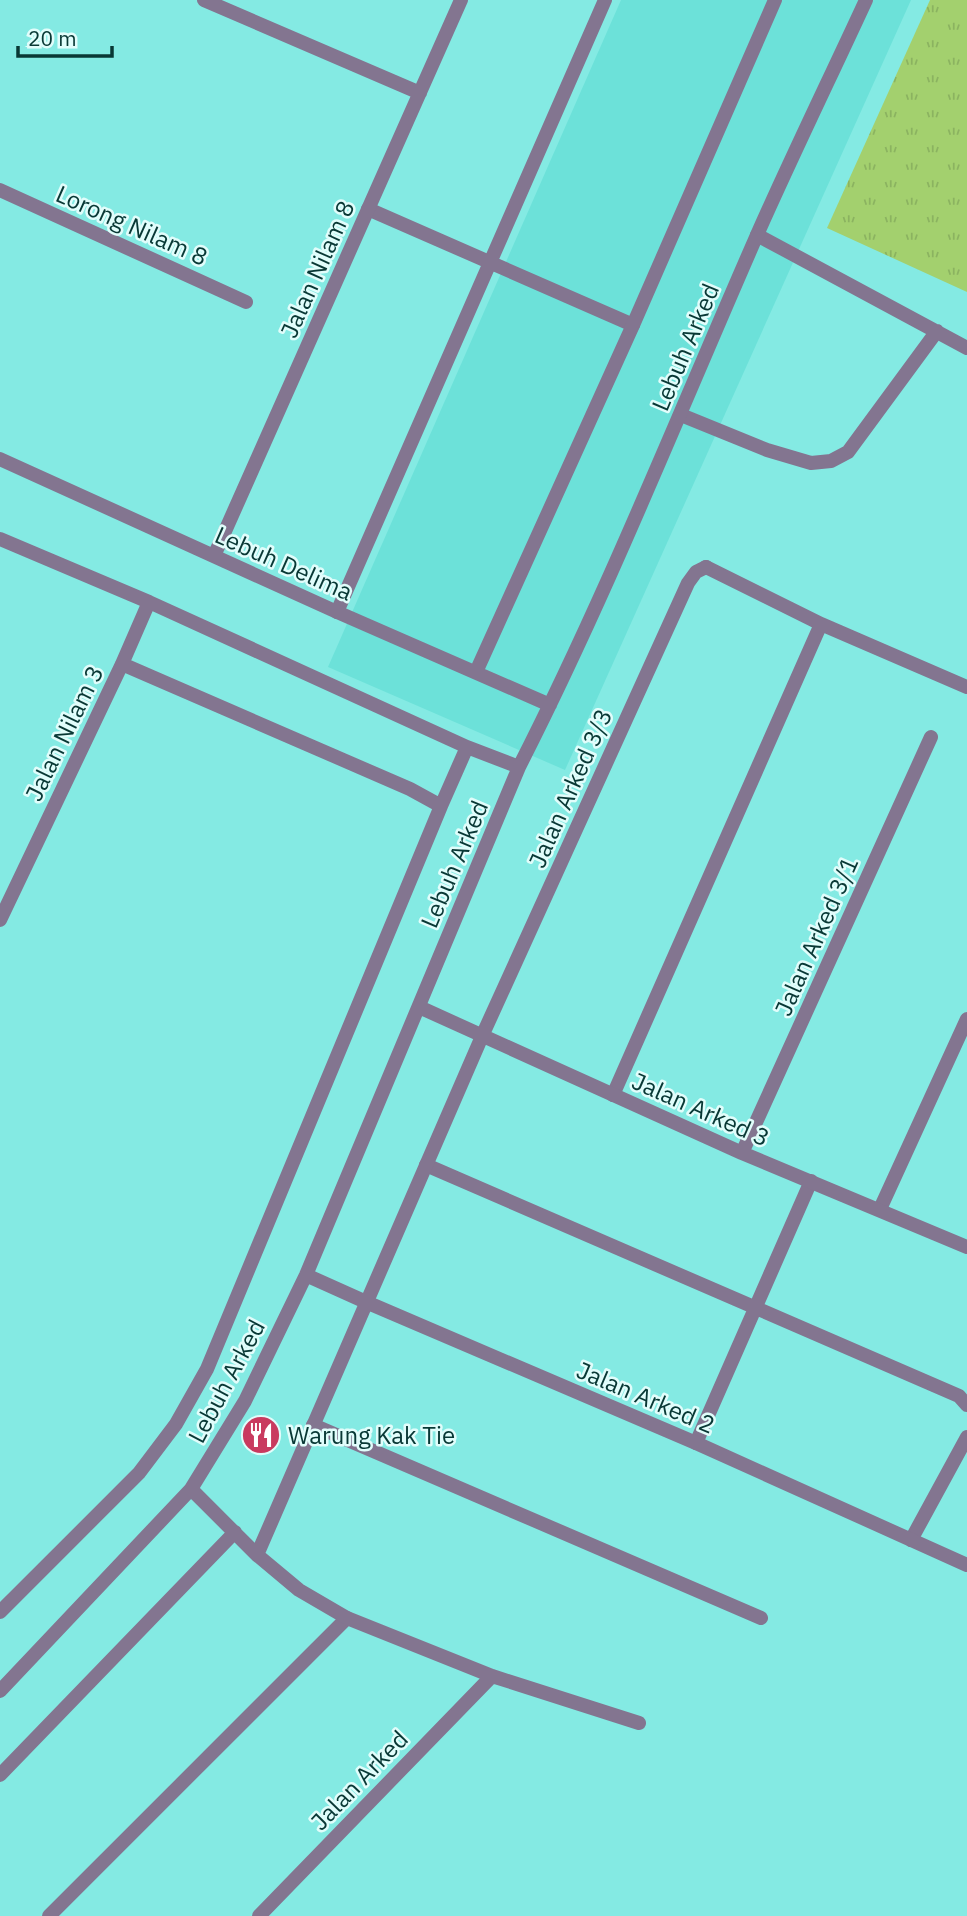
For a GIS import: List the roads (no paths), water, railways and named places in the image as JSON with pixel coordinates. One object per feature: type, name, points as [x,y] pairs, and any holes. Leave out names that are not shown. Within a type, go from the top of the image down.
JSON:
[{"type":"street","points":[[204,0],[420,93]]},
{"type":"street","name":"Jalan Nilam 8","points":[[214,556],[461,0]]},
{"type":"street","points":[[337,612],[605,0]]},
{"type":"street","points":[[476,672],[633,325],[775,0]]},
{"type":"street","name":"Lebuh Arked","points":[[0,1691],[191,1489],[245,1401],[306,1275],[519,767],[550,705],[681,415],[757,235],[866,0]]},
{"type":"street","name":"Lorong Nilam 8","points":[[0,190],[246,302]]},
{"type":"street","points":[[368,209],[633,325]]},
{"type":"street","points":[[757,235],[967,348]]},
{"type":"street","points":[[681,415],[767,450],[811,463],[831,461],[848,452],[936,331]]},
{"type":"street","name":"Lebuh Delima","points":[[0,459],[550,705]]},
{"type":"street","points":[[0,539],[149,602],[467,747],[519,767]]},
{"type":"street","name":"Jalan Arked 3/3","points":[[257,1555],[483,1034],[688,583],[696,572],[706,567],[821,624]]},
{"type":"street","name":"Jalan Nilam 3","points":[[0,920],[149,602]]},
{"type":"street","points":[[612,1094],[821,624],[967,687]]},
{"type":"street","points":[[122,664],[410,789],[441,806]]},
{"type":"street","name":"Jalan Arked 3/1","points":[[742,1153],[931,737]]},
{"type":"street","points":[[0,1612],[139,1474],[176,1424],[207,1369],[467,747]]},
{"type":"street","name":"Jalan Arked 3","points":[[419,1007],[742,1153],[967,1247]]},
{"type":"street","points":[[880,1209],[967,1019]]},
{"type":"street","points":[[426,1165],[959,1396],[967,1405]]},
{"type":"street","points":[[696,1443],[811,1181]]},
{"type":"street","name":"Jalan Arked 2","points":[[306,1275],[696,1443],[967,1565]]},
{"type":"street","points":[[313,1425],[761,1618]]},
{"type":"street","points":[[911,1540],[967,1437]]},
{"type":"street","points":[[191,1489],[257,1555],[299,1590],[347,1618],[492,1676],[639,1723]]},
{"type":"street","points":[[0,1775],[235,1532]]},
{"type":"street","points":[[49,1916],[347,1618]]},
{"type":"street","name":"Jalan Arked","points":[[259,1916],[492,1676]]},
{"type":"place","name":"Warung Kak Tie","points":[[261,1435]]}]
